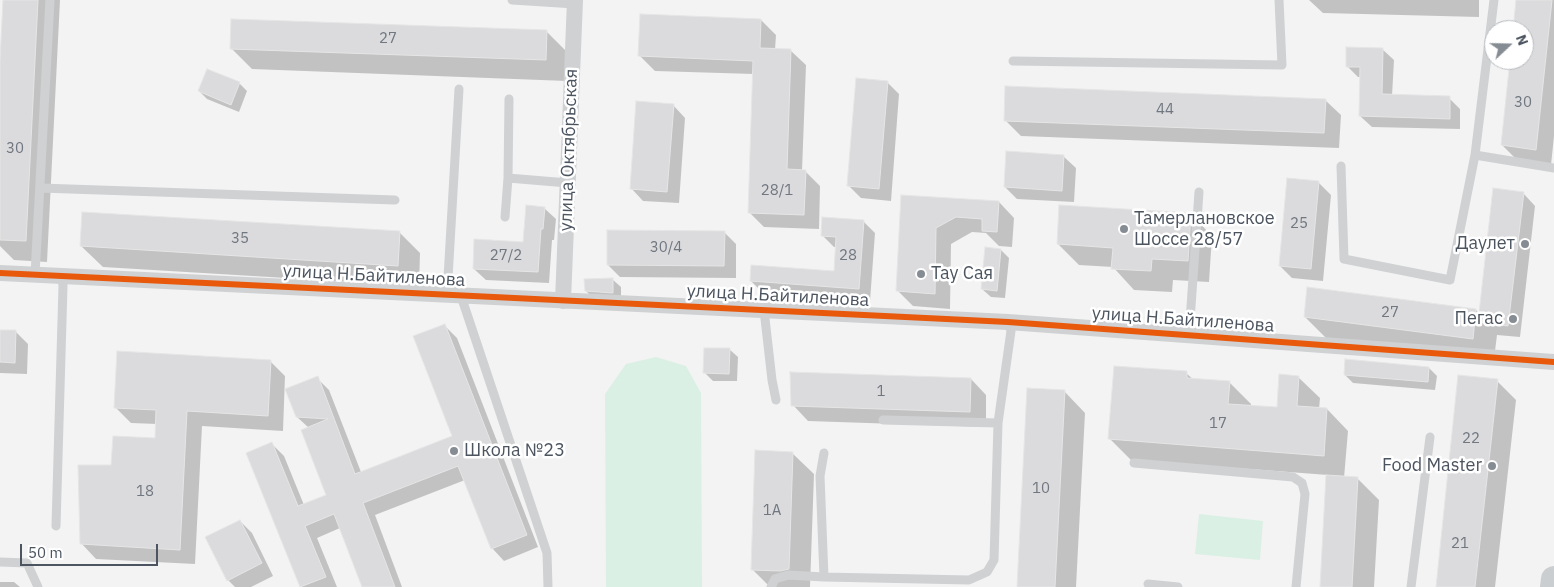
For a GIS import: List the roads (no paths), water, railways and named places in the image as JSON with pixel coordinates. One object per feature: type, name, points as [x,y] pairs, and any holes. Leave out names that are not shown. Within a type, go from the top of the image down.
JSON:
[{"type":"main road","points":[[1553,587],[1554,580]]},
{"type":"street","name":"улица Октябрьская","points":[[563,301],[575,2]]},
{"type":"street","name":"улица Н.Байтиленова","points":[[0,273],[1008,322],[1554,362]]},
{"type":"lane","points":[[35,275],[50,0]]},
{"type":"lane","points":[[512,0],[575,2]]},
{"type":"lane","points":[[1013,61],[1282,65],[1279,0]]},
{"type":"lane","points":[[1341,166],[1344,259],[1450,280],[1476,155],[1494,0]]},
{"type":"lane","points":[[459,89],[454,295],[547,553],[548,587]]},
{"type":"lane","points":[[504,217],[508,178],[509,98]]},
{"type":"lane","points":[[1476,155],[1554,168]]},
{"type":"lane","points":[[508,178],[568,183]]},
{"type":"lane","points":[[40,188],[395,200]]},
{"type":"lane","points":[[1189,335],[1199,192]]},
{"type":"lane","points":[[56,526],[62,276]]},
{"type":"lane","points":[[764,310],[776,400]]},
{"type":"lane","points":[[771,587],[775,580],[788,575],[969,580],[987,572],[994,560],[998,423],[1011,331],[1008,322]]},
{"type":"lane","points":[[883,420],[998,423]]},
{"type":"lane","points":[[1410,587],[1430,437]]},
{"type":"lane","points":[[824,453],[820,476],[824,577]]},
{"type":"lane","points":[[1134,463],[1293,477],[1302,483],[1305,494],[1296,587]]},
{"type":"lane","points":[[0,562],[27,563],[38,587]]},
{"type":"lane","points":[[1148,584],[1178,587]]},
{"type":"place","name":"Тамерлановское Шоссе 28/57","points":[[1124,229]]},
{"type":"place","name":"Даулет","points":[[1525,244]]},
{"type":"place","name":"Тау Сая","points":[[921,274]]},
{"type":"place","name":"Пегас","points":[[1513,319]]},
{"type":"place","name":"Школа №23","points":[[454,451]]},
{"type":"place","name":"Food Master","points":[[1492,466]]}]
